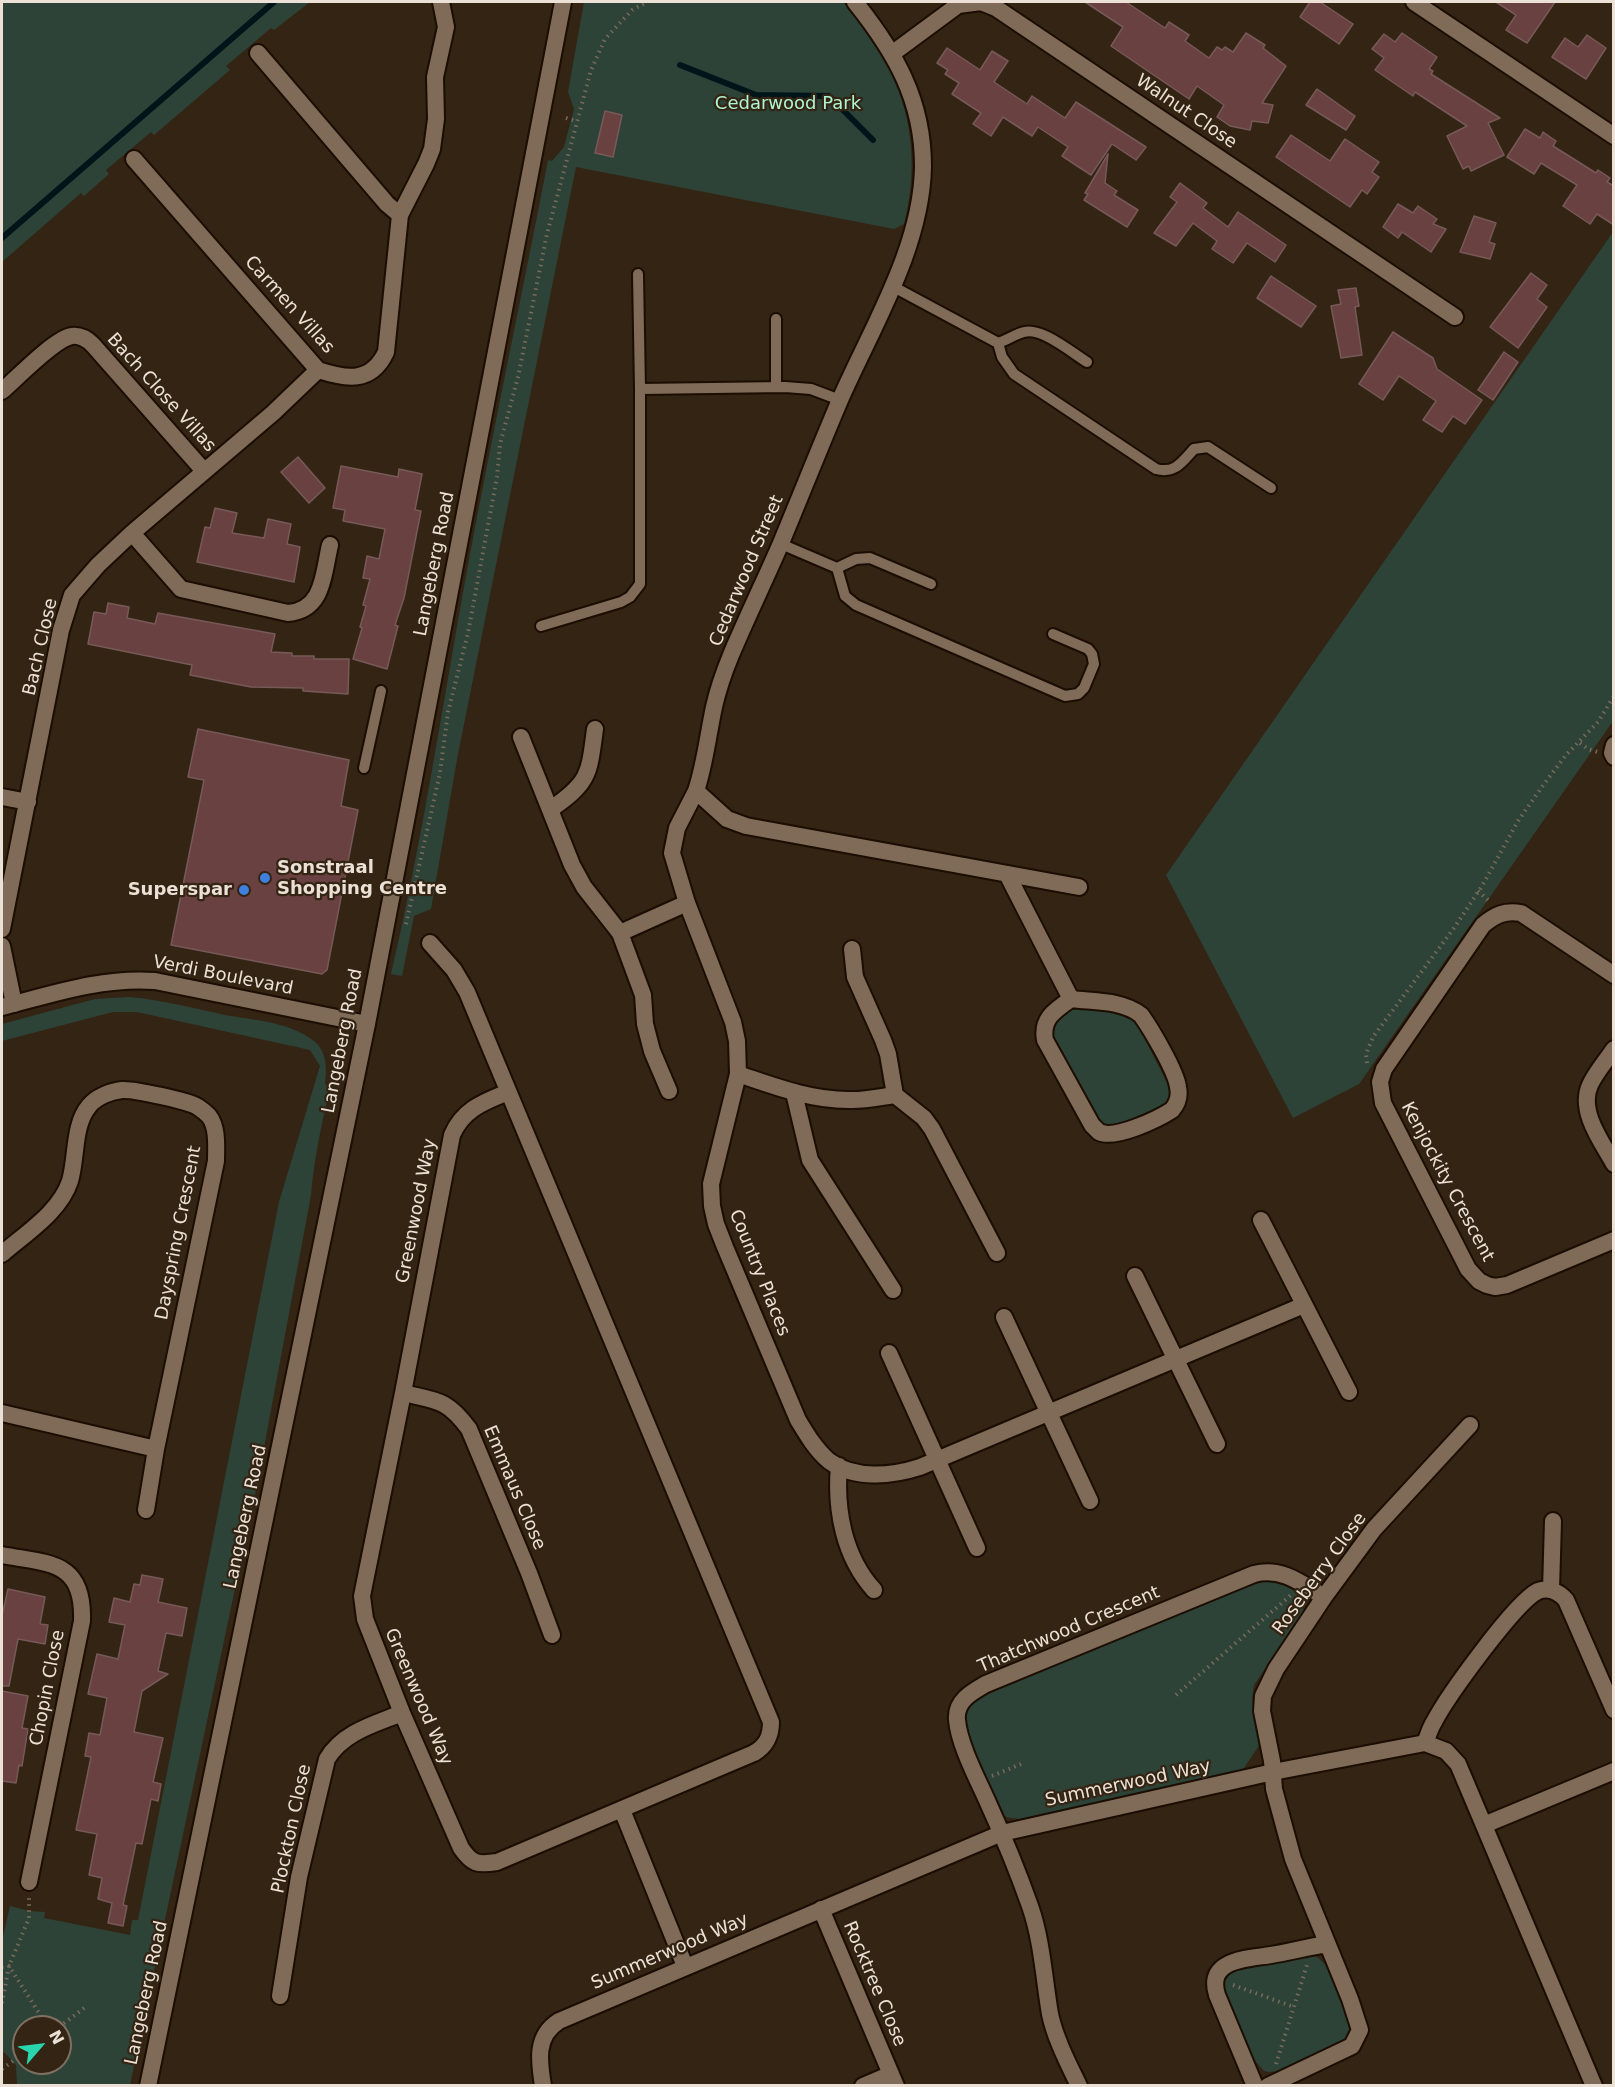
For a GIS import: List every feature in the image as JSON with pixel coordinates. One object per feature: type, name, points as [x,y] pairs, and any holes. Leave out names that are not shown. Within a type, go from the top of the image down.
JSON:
[{"type":"street","name":"Carmen Villas","points":[[134,159],[318,369],[343,378],[366,374],[382,362],[386,352],[400,215],[432,149],[436,119],[435,77],[446,27],[441,2]]},
{"type":"street","name":"Langeberg Road","points":[[148,2085],[367,1024],[563,2]]},
{"type":"street","name":"Cedarwood Street","points":[[687,903],[672,853],[677,828],[696,791],[702,773],[720,686],[840,400],[892,286],[919,206],[923,165],[918,120],[912,97],[893,53],[855,2]]},
{"type":"street","name":"Walnut Close","points":[[893,53],[958,5],[981,2],[996,8],[1455,317]]},
{"type":"street","points":[[1414,2],[1614,136]]},
{"type":"street","points":[[258,53],[387,204],[400,215]]},
{"type":"street","name":"Bach Close Villas","points":[[2,392],[58,342],[73,336],[81,337],[93,345],[204,471]]},
{"type":"street","name":"Bach Close","points":[[2,929],[61,630],[68,607],[79,585],[132,533],[258,426],[318,369]]},
{"type":"street","points":[[132,533],[181,590],[288,613],[306,609],[316,600],[330,545]]},
{"type":"street","points":[[551,809],[571,795],[590,769],[595,729]]},
{"type":"street","points":[[521,737],[572,865],[584,887],[620,933],[643,995],[645,1024],[652,1051],[669,1091]]},
{"type":"street","points":[[1614,745],[1612,753],[1614,757]]},
{"type":"street","points":[[696,791],[727,819],[746,826],[1079,887]]},
{"type":"street","points":[[2,797],[28,802]]},
{"type":"street","points":[[1007,874],[1071,999]]},
{"type":"street","points":[[620,933],[687,903]]},
{"type":"street","name":"Country Places","points":[[687,903],[733,1022],[737,1041],[738,1074],[711,1184],[716,1224],[798,1420],[829,1461],[839,1466],[881,1476],[905,1472],[1304,1305]]},
{"type":"street","points":[[1382,1077],[1384,1070],[1483,925],[1492,917],[1511,911],[1521,913],[1614,975]]},
{"type":"street","points":[[430,943],[454,970],[464,986],[508,1092]]},
{"type":"street","points":[[2,946],[8,1005]]},
{"type":"street","points":[[852,949],[855,977],[883,1040],[895,1095],[924,1118],[932,1129],[997,1253]]},
{"type":"street","name":"Verdi Boulevard","points":[[8,1005],[82,986],[128,979],[155,981],[367,1024]]},
{"type":"street","points":[[1071,999],[1122,1005],[1141,1016],[1175,1078],[1179,1096],[1172,1110],[1113,1134],[1099,1131],[1092,1125],[1045,1040],[1046,1021],[1053,1011],[1071,999]]},
{"type":"street","points":[[1614,1049],[1589,1086],[1586,1106],[1614,1164]]},
{"type":"street","points":[[738,1074],[794,1093],[850,1100],[895,1095]]},
{"type":"street","name":"Kenjockity Crescent","points":[[1382,1077],[1380,1091],[1390,1116],[1468,1269],[1479,1281],[1495,1287],[1507,1285],[1614,1240]]},
{"type":"street","name":"Dayspring Crescent","points":[[2,1254],[58,1203],[70,1182],[81,1120],[90,1104],[97,1099],[123,1090],[139,1091],[197,1106],[208,1116],[214,1126],[216,1161],[156,1449],[146,1510]]},
{"type":"street","name":"Greenwood Way","points":[[508,1092],[771,1722],[770,1736],[761,1749],[497,1862],[482,1864],[469,1860],[461,1848],[402,1713],[364,1619],[362,1596],[403,1393],[452,1135],[461,1118],[468,1112],[508,1092]]},
{"type":"street","points":[[794,1093],[805,1144],[813,1166],[893,1290]]},
{"type":"street","points":[[1261,1220],[1349,1392]]},
{"type":"street","points":[[1135,1276],[1217,1444]]},
{"type":"street","points":[[1004,1317],[1090,1501]]},
{"type":"street","points":[[889,1353],[978,1548]]},
{"type":"street","name":"Emmaus Close","points":[[403,1393],[444,1402],[457,1412],[469,1429],[529,1573],[552,1635]]},
{"type":"street","points":[[2,1413],[156,1449]]},
{"type":"street","name":"Roseberry Close","points":[[1264,2085],[1352,2046],[1359,2034],[1359,2025],[1320,1945],[1293,1859],[1274,1789],[1262,1711],[1263,1696],[1276,1669],[1374,1528],[1470,1425]]},
{"type":"street","points":[[839,1466],[839,1507],[843,1528],[857,1567],[874,1590]]},
{"type":"street","points":[[1551,1590],[1553,1521]]},
{"type":"street","name":"Chopin Close","points":[[2,1555],[56,1565],[75,1581],[82,1601],[82,1621],[29,1882]]},
{"type":"street","name":"Thatchwood Crescent","points":[[1078,2085],[1051,2016],[1033,1918],[1002,1833],[961,1739],[957,1720],[961,1704],[974,1691],[1254,1574],[1273,1571],[1291,1576],[1324,1597]]},
{"type":"street","points":[[1594,2085],[1455,1760],[1446,1751],[1425,1743],[1443,1708],[1500,1628],[1527,1598],[1536,1592],[1551,1590],[1562,1595],[1566,1600],[1614,1710]]},
{"type":"street","name":"Plockton Close","points":[[280,1996],[299,1877],[327,1759],[343,1739],[402,1713]]},
{"type":"street","name":"Summerwood Way","points":[[543,2085],[539,2052],[547,2031],[553,2024],[1002,1833],[1273,1772],[1425,1743]]},
{"type":"street","points":[[1484,1825],[1614,1771]]},
{"type":"street","points":[[622,1810],[685,1966]]},
{"type":"street","name":"Rocktree Close","points":[[821,1909],[894,2080],[863,2085]]},
{"type":"street","points":[[1264,2085],[1217,1995],[1214,1987],[1215,1979],[1222,1968],[1233,1962],[1320,1945]]},
{"type":"lane","points":[[541,626],[621,602],[630,597],[640,584],[638,274]]},
{"type":"lane","points":[[892,286],[998,343],[1002,357],[1014,374],[1156,469],[1173,470],[1194,449],[1208,447],[1271,488]]},
{"type":"lane","points":[[776,319],[776,387]]},
{"type":"lane","points":[[998,343],[1026,331],[1034,332],[1045,335],[1087,362]]},
{"type":"lane","points":[[640,389],[776,387],[810,389],[840,400]]},
{"type":"lane","points":[[781,544],[837,568],[856,559],[870,558],[931,584]]},
{"type":"lane","points":[[837,568],[845,596],[856,604],[1065,696],[1078,694],[1084,688],[1094,664],[1092,654],[1088,649],[1053,634]]},
{"type":"lane","points":[[364,768],[381,691]]},
{"type":"path","points":[[405,926],[440,773],[448,712],[468,633],[497,477],[500,444],[518,377],[547,234],[591,69],[605,39],[632,10],[647,2]]},
{"type":"path","points":[[566,118],[578,121]]},
{"type":"path","points":[[1382,1077],[1369,1069],[1367,1065],[1366,1054],[1373,1037],[1454,928],[1482,886],[1518,821],[1544,784],[1566,755],[1598,722],[1614,696]]},
{"type":"path","points":[[1176,1695],[1291,1596],[1299,1581]]},
{"type":"path","points":[[979,1782],[1022,1764]]},
{"type":"path","points":[[2,2003],[9,1966],[29,1918],[29,1882]]},
{"type":"path","points":[[1264,2085],[1320,1945]]},
{"type":"path","points":[[2,1967],[9,1966]]},
{"type":"path","points":[[9,1966],[40,2015]]},
{"type":"path","points":[[1215,1979],[1294,2007]]},
{"type":"path","points":[[72,2017],[87,2006]]},
{"type":"green space","points":[[2,2],[310,2],[274,30],[271,28],[226,66],[230,70],[154,135],[151,132],[106,170],[109,174],[84,196],[81,193],[2,262]]},
{"type":"green space","name":"Cedarwood Park","points":[[584,2],[843,2],[877,46],[898,88],[909,132],[911,178],[909,201],[904,224],[894,229],[576,167],[458,754],[431,909],[414,916],[402,976],[391,974],[413,872],[478,514],[548,160],[552,161],[564,147],[574,109],[568,92]]},
{"type":"green space","points":[[1613,232],[1613,721],[1359,1084],[1293,1118],[1166,875]]},
{"type":"green space","points":[[129,997],[177,1004],[271,1023],[304,1035],[318,1045],[324,1055],[325,1084],[330,1087],[258,1480],[130,2085],[17,2085],[16,2075],[72,2075],[72,2015],[12,2015],[12,2061],[2,2052],[2,1941],[10,1906],[45,1912],[44,1918],[130,1935],[132,1920],[138,1920],[279,1202],[320,1066],[310,1050],[137,1012],[113,1012],[2,1041],[2,1024],[95,999]]},
{"type":"green space","points":[[1081,1007],[1127,1013],[1135,1020],[1169,1086],[1170,1099],[1166,1104],[1114,1126],[1099,1124],[1051,1036],[1051,1024],[1072,1008]]},
{"type":"green space","points":[[1274,1579],[1291,1587],[1300,1595],[1303,1613],[1254,1685],[1252,1699],[1260,1744],[1242,1771],[1019,1819],[1006,1817],[1001,1812],[963,1725],[964,1710],[974,1700],[1257,1580]]},
{"type":"green space","points":[[1310,1955],[1317,1957],[1327,1966],[1352,2030],[1346,2042],[1281,2071],[1264,2071],[1253,2059],[1223,1990],[1224,1977],[1231,1971]]},
{"type":"building","points":[[1085,2],[1126,2],[1165,28],[1169,22],[1189,35],[1185,41],[1209,58],[1217,47],[1222,50],[1225,47],[1233,52],[1246,33],[1265,45],[1263,48],[1286,66],[1262,103],[1273,105],[1268,123],[1252,121],[1250,130],[1230,126],[1217,117],[1224,105],[1197,86],[1189,99],[1111,46],[1123,27]]},
{"type":"building","points":[[1310,2],[1320,2],[1353,24],[1339,44],[1300,17]]},
{"type":"building","points":[[1496,2],[1555,2],[1527,43],[1506,30],[1516,15]]},
{"type":"building","points":[[1402,33],[1437,57],[1429,69],[1433,71],[1431,74],[1500,118],[1488,123],[1504,155],[1471,171],[1469,166],[1463,169],[1447,136],[1467,126],[1415,92],[1413,96],[1375,70],[1384,58],[1372,49],[1384,34],[1395,42]]},
{"type":"building","points":[[1587,35],[1606,48],[1586,79],[1552,57],[1565,38],[1578,47]]},
{"type":"building","points":[[947,48],[980,70],[992,51],[1008,61],[994,82],[1027,104],[1032,96],[1065,118],[1076,102],[1146,147],[1136,160],[1112,144],[1091,175],[1062,156],[1068,147],[1038,127],[1032,136],[1003,117],[991,136],[973,124],[981,113],[952,94],[959,83],[945,74],[948,70],[937,63]]},
{"type":"building","points":[[1317,89],[1355,116],[1346,130],[1306,105]]},
{"type":"building","points":[[605,111],[622,115],[613,157],[595,153]]},
{"type":"building","points":[[1525,129],[1540,138],[1543,132],[1556,141],[1553,146],[1596,173],[1598,170],[1610,178],[1607,182],[1614,186],[1614,225],[1597,214],[1590,224],[1563,206],[1577,185],[1541,163],[1534,174],[1507,157]]},
{"type":"building","points":[[1291,135],[1330,161],[1345,139],[1379,162],[1372,172],[1379,177],[1367,194],[1362,190],[1350,207],[1276,157]]},
{"type":"building","points":[[1108,154],[1105,183],[1117,191],[1114,195],[1138,210],[1127,227],[1084,200],[1088,194],[1085,193]]},
{"type":"building","points":[[1180,183],[1207,203],[1203,208],[1228,227],[1238,212],[1286,245],[1275,262],[1247,243],[1233,263],[1212,249],[1217,241],[1193,223],[1176,246],[1154,233],[1177,202],[1170,197]]},
{"type":"building","points":[[1398,204],[1413,213],[1418,206],[1437,219],[1433,224],[1446,229],[1431,252],[1402,232],[1398,238],[1383,227]]},
{"type":"building","points":[[1474,216],[1496,223],[1489,242],[1495,244],[1490,259],[1460,252]]},
{"type":"building","points":[[1531,273],[1547,285],[1537,299],[1547,307],[1518,348],[1490,327]]},
{"type":"building","points":[[1271,276],[1316,306],[1301,327],[1257,298]]},
{"type":"building","points":[[1356,288],[1359,306],[1355,307],[1362,355],[1341,358],[1331,306],[1341,304],[1338,290]]},
{"type":"building","points":[[1393,332],[1433,358],[1437,369],[1482,400],[1465,424],[1453,416],[1442,432],[1423,420],[1436,401],[1399,376],[1383,400],[1359,384]]},
{"type":"building","points":[[1504,352],[1518,362],[1493,400],[1478,390]]},
{"type":"building","points":[[298,457],[325,488],[309,503],[281,472]]},
{"type":"building","points":[[341,466],[398,477],[399,469],[422,474],[415,510],[421,511],[387,669],[353,659],[362,628],[360,627],[366,606],[363,605],[370,579],[363,578],[367,556],[379,559],[385,529],[343,521],[345,510],[333,508]]},
{"type":"building","points":[[215,508],[237,513],[232,533],[264,538],[268,519],[291,524],[287,544],[300,547],[294,582],[197,562],[205,527],[210,528]]},
{"type":"building","points":[[108,603],[129,607],[127,618],[155,624],[158,613],[275,634],[271,652],[292,653],[292,656],[314,656],[314,659],[349,659],[348,694],[303,691],[303,688],[251,687],[235,684],[190,675],[192,665],[88,644],[94,612],[106,614]]},
{"type":"building","name":"Sonstraal Shopping Centre","points":[[198,729],[349,760],[341,806],[358,810],[327,970],[322,974],[171,945],[204,780],[188,777]]},
{"type":"building","points":[[142,1575],[163,1579],[158,1602],[187,1608],[182,1636],[166,1633],[158,1671],[168,1674],[142,1691],[134,1732],[163,1738],[153,1782],[161,1784],[158,1801],[151,1799],[142,1844],[136,1843],[123,1905],[127,1906],[123,1926],[108,1923],[112,1903],[98,1899],[102,1878],[89,1875],[97,1834],[76,1830],[91,1757],[85,1756],[89,1733],[100,1735],[107,1698],[88,1694],[97,1654],[118,1659],[125,1625],[109,1622],[114,1598],[130,1602],[134,1584],[140,1585]]},
{"type":"building","points":[[8,1589],[45,1597],[40,1624],[48,1625],[45,1644],[18,1639],[9,1686],[2,1686],[2,1616]]},
{"type":"building","points":[[2,1691],[28,1696],[22,1728],[28,1729],[22,1766],[19,1765],[16,1783],[2,1781]]},
{"type":"waterway","points":[[2,238],[274,2]]},
{"type":"waterway","points":[[680,65],[756,95],[829,96],[873,140]]},
{"type":"place","name":"Sonstraal Shopping Centre","points":[[265,878]]},
{"type":"place","name":"Superspar","points":[[244,890]]}]
